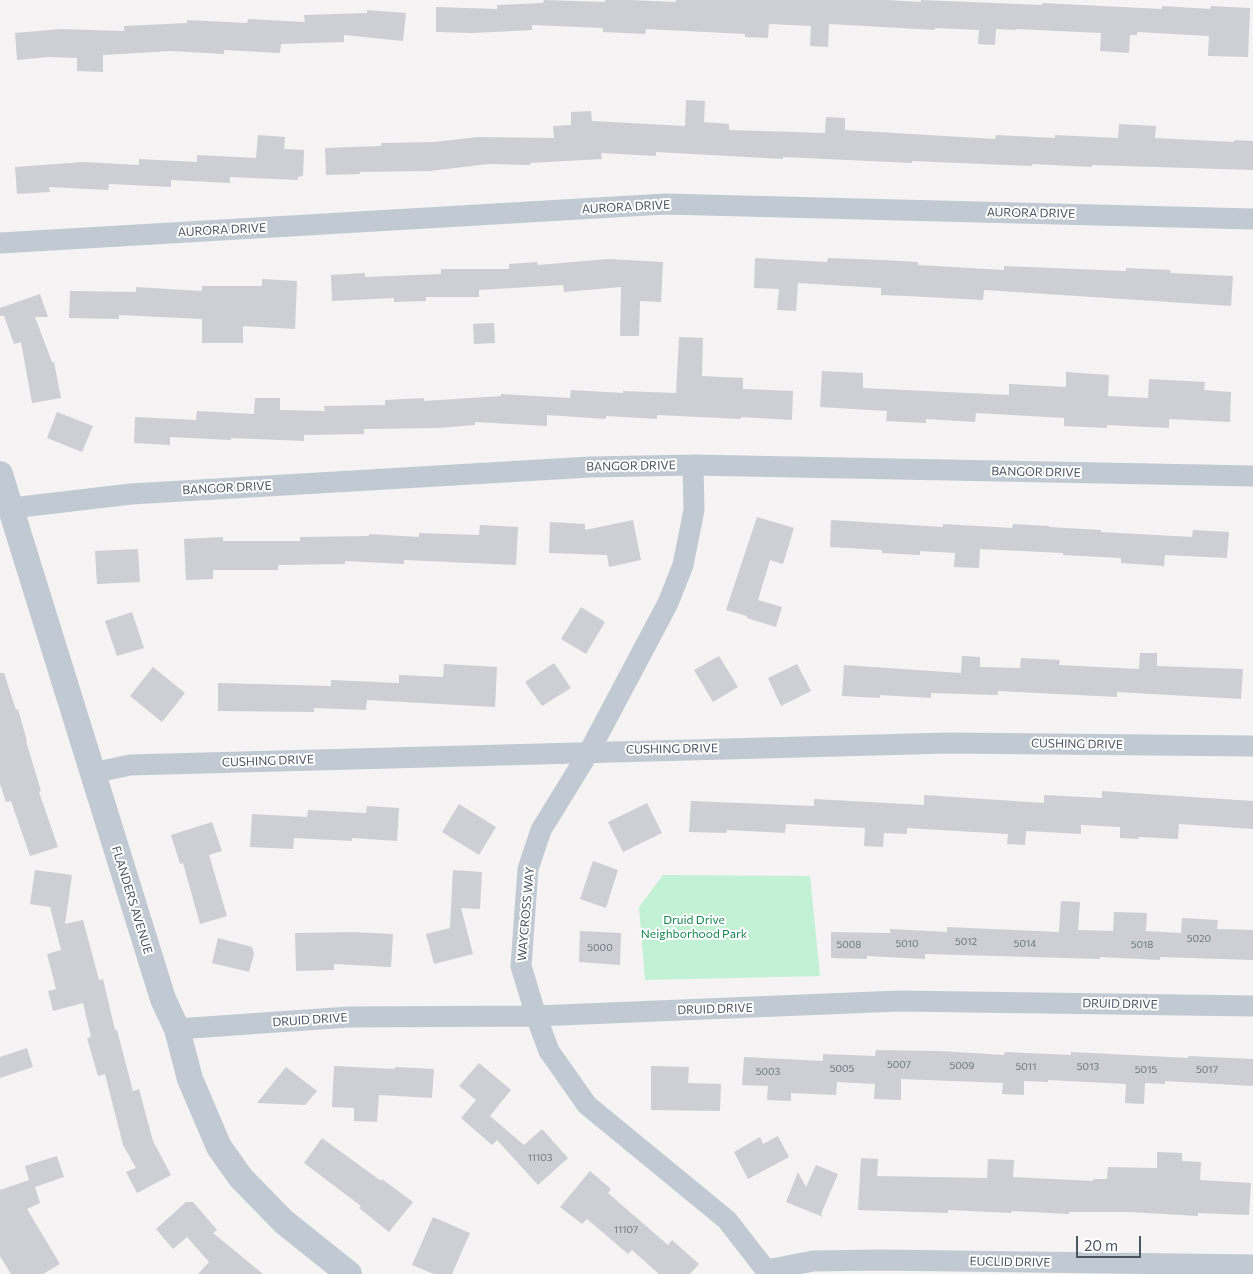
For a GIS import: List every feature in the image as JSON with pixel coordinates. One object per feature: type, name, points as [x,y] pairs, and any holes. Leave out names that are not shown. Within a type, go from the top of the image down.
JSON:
[{"type":"street","name":"AURORA DRIVE","points":[[0,243],[665,204],[1253,219]]},
{"type":"street","name":"BANGOR DRIVE","points":[[12,508],[131,494],[590,467],[692,465],[1253,476]]},
{"type":"street","name":"WAYCROSS WAY","points":[[692,465],[694,510],[683,565],[668,603],[589,752],[541,830],[528,869],[521,966],[549,1051],[587,1105],[727,1220],[768,1272]]},
{"type":"street","name":"FLANDERS AVENUE","points":[[0,474],[164,999],[177,1029],[190,1079],[219,1146],[241,1178],[284,1222],[349,1274]]},
{"type":"street","name":"CUSHING DRIVE","points":[[93,773],[130,765],[949,743],[1253,746]]},
{"type":"street","name":"DRUID DRIVE","points":[[177,1029],[349,1017],[536,1016],[899,1001],[1253,1006]]},
{"type":"street","name":"EUCLID DRIVE","points":[[768,1272],[813,1261],[880,1260],[1253,1265]]},
{"type":"green space","name":"Druid Drive Neighborhood Park","points":[[663,875],[810,876],[820,976],[645,980],[639,907]]},
{"type":"building","points":[[544,0],[676,2],[676,0],[886,0],[921,2],[921,0],[1042,5],[1042,3],[1162,9],[1162,6],[1210,9],[1211,6],[1250,8],[1248,57],[1208,56],[1209,36],[1137,32],[1137,35],[1130,35],[1129,53],[1100,51],[1101,33],[1016,29],[996,29],[995,45],[978,44],[979,30],[935,28],[935,30],[829,24],[828,47],[810,46],[811,26],[769,24],[768,38],[745,37],[745,34],[646,29],[645,34],[603,32],[603,28],[532,25],[532,30],[473,33],[436,32],[436,7],[497,9],[497,5],[543,3]]},
{"type":"building","points":[[367,10],[406,13],[403,41],[344,35],[344,42],[281,44],[280,53],[224,50],[224,54],[171,51],[103,55],[103,72],[77,71],[77,58],[48,57],[17,60],[15,33],[61,29],[124,31],[124,26],[187,23],[187,20],[247,23],[248,19],[305,22],[304,15],[367,13]]},
{"type":"building","points":[[686,100],[705,101],[704,122],[729,124],[729,130],[825,133],[826,117],[845,118],[845,130],[995,139],[996,135],[1055,138],[1055,135],[1118,138],[1119,124],[1156,126],[1155,138],[1234,142],[1234,140],[1253,141],[1253,170],[1092,165],[1092,167],[1032,164],[1032,166],[912,161],[912,163],[783,157],[783,159],[656,152],[656,156],[601,153],[602,159],[530,163],[530,165],[488,164],[430,171],[360,172],[360,174],[326,175],[325,148],[381,146],[381,143],[434,142],[478,137],[554,138],[553,126],[571,125],[571,112],[591,111],[592,121],[685,126]]},
{"type":"building","points":[[258,135],[285,137],[284,149],[304,150],[303,176],[298,177],[298,180],[230,177],[230,183],[171,180],[171,187],[109,184],[108,190],[49,187],[50,192],[17,194],[15,167],[84,162],[139,165],[139,159],[197,162],[197,155],[256,158]]},
{"type":"building","points":[[755,258],[827,262],[828,258],[882,260],[918,262],[918,265],[1004,270],[1004,266],[1126,271],[1126,268],[1171,270],[1170,273],[1233,276],[1231,306],[984,290],[983,300],[881,295],[881,288],[798,283],[796,311],[777,310],[779,289],[754,288]]},
{"type":"building","points":[[608,259],[663,262],[661,302],[640,301],[639,336],[620,336],[621,287],[564,292],[563,285],[479,290],[479,297],[426,297],[426,301],[394,302],[394,298],[332,301],[331,275],[365,273],[365,277],[441,274],[441,269],[509,269],[509,264],[537,262],[538,265]]},
{"type":"building","points":[[262,279],[297,281],[295,329],[243,326],[243,343],[202,343],[202,319],[119,315],[119,319],[69,318],[70,291],[136,292],[136,287],[202,291],[202,286],[262,286]]},
{"type":"building","points":[[40,294],[48,317],[35,317],[52,362],[54,362],[61,398],[32,403],[21,342],[14,344],[4,316],[0,316],[0,308]]},
{"type":"building","points":[[494,323],[495,343],[474,344],[473,324]]},
{"type":"building","points":[[679,337],[703,338],[702,376],[743,378],[743,389],[793,391],[792,420],[657,415],[657,419],[606,416],[606,419],[547,415],[547,426],[475,422],[475,425],[439,428],[364,429],[364,434],[304,435],[304,441],[170,437],[170,445],[134,443],[135,417],[196,420],[197,411],[254,414],[255,398],[280,398],[280,410],[325,411],[324,406],[385,405],[385,400],[424,398],[424,401],[501,396],[501,394],[570,398],[571,390],[623,393],[623,391],[676,393]]},
{"type":"building","points":[[822,371],[863,373],[863,388],[1009,395],[1009,384],[1066,387],[1066,372],[1109,375],[1108,396],[1148,398],[1149,379],[1205,382],[1204,390],[1231,392],[1230,422],[1169,419],[1169,428],[1107,425],[1107,428],[1064,426],[1064,418],[976,413],[975,422],[926,419],[926,423],[886,421],[887,411],[820,407]]},
{"type":"building","points":[[57,412],[93,426],[82,452],[47,438]]},
{"type":"building","points":[[757,517],[794,528],[783,564],[770,560],[758,600],[782,607],[776,627],[726,610]]},
{"type":"building","points":[[633,520],[641,560],[609,567],[607,555],[549,553],[550,522],[585,524],[585,530]]},
{"type":"building","points":[[831,520],[943,527],[943,524],[1012,528],[1013,524],[1101,530],[1101,532],[1192,537],[1193,530],[1229,532],[1227,558],[1165,555],[1164,566],[1121,563],[1121,558],[980,549],[979,568],[954,567],[955,553],[920,551],[920,555],[882,553],[882,550],[830,547]]},
{"type":"building","points":[[480,525],[518,527],[516,565],[404,560],[404,564],[345,561],[345,564],[278,565],[278,570],[213,570],[213,579],[186,580],[184,539],[223,537],[223,541],[300,541],[300,537],[369,536],[369,534],[419,537],[419,533],[479,535]]},
{"type":"building","points":[[138,549],[140,582],[97,584],[95,551]]},
{"type":"building","points":[[581,607],[605,622],[586,654],[561,639]]},
{"type":"building","points":[[132,612],[144,648],[117,656],[105,621]]},
{"type":"building","points":[[1140,653],[1157,653],[1157,666],[1243,669],[1241,699],[1117,692],[1117,697],[998,691],[998,695],[931,693],[931,698],[880,695],[880,698],[842,696],[844,665],[961,673],[962,656],[980,657],[980,667],[1020,668],[1021,658],[1060,660],[1059,665],[1139,669]]},
{"type":"building","points":[[719,656],[738,687],[713,702],[694,670]]},
{"type":"building","points":[[554,663],[571,688],[542,706],[525,682]]},
{"type":"building","points":[[444,664],[497,667],[495,707],[367,700],[366,710],[314,708],[314,712],[218,711],[218,683],[331,686],[331,680],[399,683],[399,675],[443,677]]},
{"type":"building","points":[[797,664],[811,691],[781,706],[768,678]]},
{"type":"building","points":[[153,667],[185,693],[162,722],[130,696]]},
{"type":"building","points":[[0,673],[4,673],[16,710],[18,709],[41,791],[39,792],[58,847],[30,856],[11,801],[6,802],[0,784]]},
{"type":"building","points":[[1102,791],[1253,801],[1253,829],[1179,824],[1178,839],[1139,837],[1138,839],[1120,838],[1120,827],[1081,825],[1081,834],[1026,831],[1025,845],[1007,844],[1008,834],[907,828],[907,834],[884,833],[883,847],[864,846],[865,828],[786,824],[785,833],[727,830],[726,833],[689,832],[691,801],[814,806],[814,799],[924,805],[924,795],[1044,803],[1044,795],[1102,798]]},
{"type":"building","points":[[647,803],[662,833],[623,852],[608,822]]},
{"type":"building","points":[[459,804],[496,827],[479,855],[442,832]]},
{"type":"building","points":[[367,806],[399,808],[397,841],[352,838],[352,841],[294,838],[293,849],[250,847],[252,814],[307,817],[308,810],[366,813]]},
{"type":"building","points":[[212,822],[222,851],[209,855],[227,916],[200,924],[183,863],[180,864],[171,835]]},
{"type":"building","points":[[593,861],[618,870],[606,908],[580,899]]},
{"type":"building","points":[[35,870],[72,875],[65,924],[83,920],[99,980],[103,979],[115,1030],[117,1030],[133,1091],[139,1089],[153,1141],[171,1175],[137,1193],[126,1172],[136,1168],[123,1145],[105,1074],[98,1076],[87,1038],[91,1037],[83,1003],[53,1011],[48,991],[56,989],[47,954],[61,950],[50,907],[30,904]]},
{"type":"building","points":[[453,870],[482,872],[480,909],[461,908],[473,954],[434,964],[426,934],[450,928]]},
{"type":"building","points":[[1061,901],[1080,902],[1078,930],[1113,931],[1114,912],[1147,913],[1146,931],[1181,933],[1182,918],[1218,920],[1217,929],[1253,930],[1253,960],[1160,957],[1160,960],[1100,957],[1100,959],[925,954],[925,959],[867,956],[867,959],[831,958],[831,932],[890,933],[890,929],[947,932],[947,927],[1059,932]]},
{"type":"building","points":[[580,931],[621,933],[620,965],[579,962]]},
{"type":"building","points":[[352,932],[393,934],[391,967],[334,964],[334,970],[296,971],[295,933]]},
{"type":"building","points":[[218,938],[252,947],[254,954],[249,972],[212,963]]},
{"type":"building","points":[[27,1048],[33,1067],[0,1078],[0,1057]]},
{"type":"building","points":[[876,1050],[1004,1055],[1005,1052],[1071,1055],[1071,1052],[1253,1059],[1253,1086],[1165,1081],[1165,1084],[1145,1083],[1144,1104],[1125,1103],[1126,1084],[1048,1080],[1048,1082],[1024,1081],[1024,1095],[1002,1094],[1003,1083],[901,1079],[901,1100],[874,1099],[875,1084],[837,1082],[836,1095],[791,1093],[791,1101],[767,1100],[768,1086],[742,1085],[744,1057],[823,1061],[823,1054],[875,1056]]},
{"type":"building","points":[[479,1063],[511,1090],[490,1116],[524,1145],[542,1129],[568,1158],[538,1185],[497,1140],[492,1145],[461,1118],[476,1100],[459,1086]]},
{"type":"building","points":[[334,1066],[434,1069],[432,1098],[379,1095],[377,1122],[354,1121],[354,1108],[332,1107]]},
{"type":"building","points":[[651,1066],[689,1067],[688,1083],[721,1084],[720,1111],[651,1110]]},
{"type":"building","points":[[286,1067],[317,1091],[305,1105],[257,1103]]},
{"type":"building","points":[[778,1136],[789,1157],[748,1179],[734,1152],[760,1137],[763,1144]]},
{"type":"building","points":[[322,1138],[413,1202],[389,1232],[359,1208],[361,1206],[304,1163]]},
{"type":"building","points":[[1157,1152],[1182,1153],[1182,1161],[1201,1162],[1200,1180],[1251,1183],[1249,1215],[1198,1213],[1198,1216],[1129,1212],[1069,1212],[1069,1214],[948,1210],[948,1213],[858,1210],[861,1158],[878,1159],[877,1176],[987,1178],[988,1159],[1014,1160],[1013,1177],[1093,1181],[1093,1179],[1107,1179],[1108,1167],[1157,1168]]},
{"type":"building","points":[[57,1156],[64,1177],[35,1187],[40,1203],[27,1209],[60,1264],[43,1274],[11,1274],[0,1256],[0,1190],[29,1180],[25,1166]]},
{"type":"building","points":[[816,1165],[838,1174],[821,1214],[823,1217],[786,1202],[798,1172],[806,1187]]},
{"type":"building","points":[[590,1171],[611,1189],[608,1193],[668,1245],[672,1240],[699,1264],[690,1274],[659,1274],[632,1250],[628,1254],[587,1219],[582,1224],[560,1207]]},
{"type":"building","points":[[186,1202],[193,1202],[217,1230],[213,1233],[263,1274],[198,1274],[209,1262],[187,1237],[173,1249],[156,1229]]},
{"type":"building","points":[[433,1217],[470,1233],[452,1274],[434,1274],[412,1265]]}]
